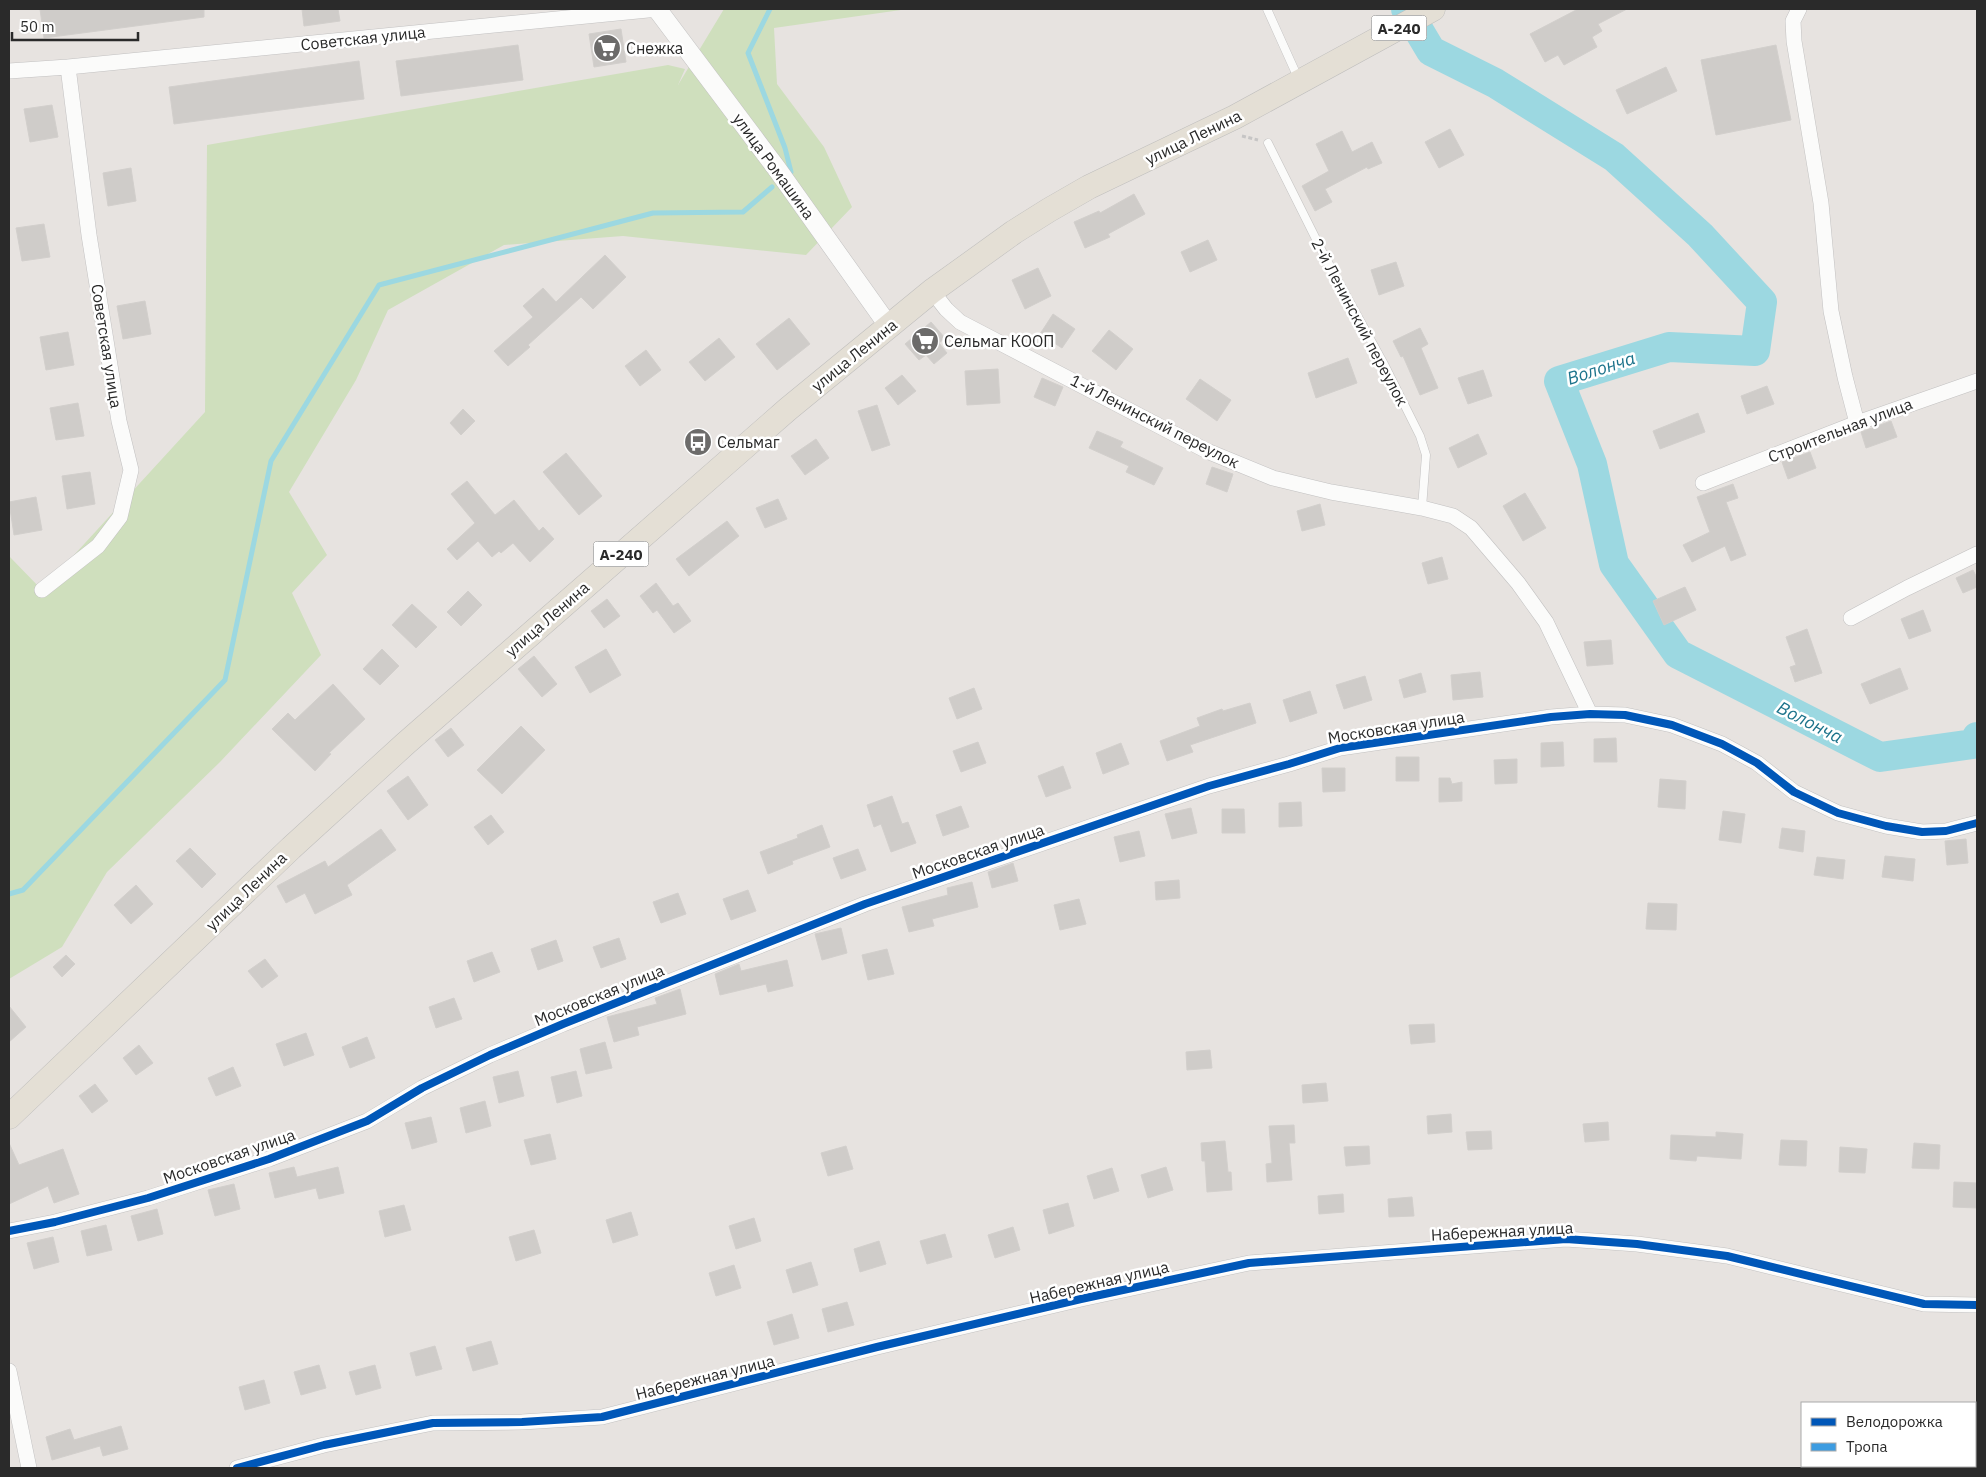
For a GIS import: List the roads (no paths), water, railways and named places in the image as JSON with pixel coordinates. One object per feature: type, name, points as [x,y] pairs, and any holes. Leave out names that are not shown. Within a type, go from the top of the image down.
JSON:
[{"type":"main road","name":"улица Ленина","points":[[9,1117],[291,848],[377,770],[693,491],[888,325],[991,248],[1049,210],[1090,187],[1235,117],[1433,9]]},
{"type":"street","name":"Советская улица","points":[[9,71],[68,67],[658,9]]},
{"type":"street","name":"улица Ромашина","points":[[658,9],[777,169],[888,325]]},
{"type":"street","points":[[1799,9],[1792,21],[1794,41],[1821,203],[1831,310],[1844,377],[1857,423]]},
{"type":"street","name":"Советская улица","points":[[42,590],[98,546],[120,517],[131,470],[119,421],[92,253],[68,67]]},
{"type":"street","name":"1-й Ленинский переулок","points":[[932,291],[946,309],[960,322],[1208,451],[1273,478],[1331,492],[1422,508],[1453,516],[1471,528],[1518,583],[1546,622],[1590,714]]},
{"type":"street","name":"Строительная улица","points":[[1703,483],[1857,423],[1977,381]]},
{"type":"street","points":[[1851,618],[1977,554]]},
{"type":"street","name":"Московская улица","points":[[9,1231],[55,1222],[148,1198],[269,1158],[367,1121],[422,1088],[490,1055],[572,1020],[865,904],[1209,786],[1340,748],[1551,717],[1590,714],[1625,715],[1672,725],[1722,744],[1757,763],[1794,792],[1838,813],[1886,826],[1922,832],[1946,831],[1977,823]]},
{"type":"street","name":"Набережная улица","points":[[237,1468],[324,1445],[433,1423],[522,1422],[602,1417],[877,1347],[1090,1297],[1250,1263],[1566,1239],[1637,1244],[1727,1256],[1924,1304],[1977,1305]]},
{"type":"street","points":[[9,1371],[29,1468]]},
{"type":"lane","points":[[1267,9],[1300,82]]},
{"type":"lane","name":"2-й Ленинский переулок","points":[[1268,143],[1324,255],[1386,366],[1420,436],[1426,455],[1422,508]]},
{"type":"waterway","points":[[770,9],[748,53],[785,148],[791,172]]},
{"type":"waterway","name":"Волонча","points":[[1406,9],[1431,51],[1495,83],[1614,157],[1700,235],[1762,302],[1755,351],[1669,347],[1559,381],[1592,464],[1614,564],[1678,654],[1880,757],[1973,744],[1977,737]]},
{"type":"waterway","points":[[9,894],[23,890],[225,680],[271,461],[379,285],[653,213],[743,212],[772,187]]},
{"type":"place","name":"Снежка","points":[[607,48]]},
{"type":"place","name":"Сельмаг КООП","points":[[925,341]]},
{"type":"place","name":"Сельмаг","points":[[698,442]]}]
